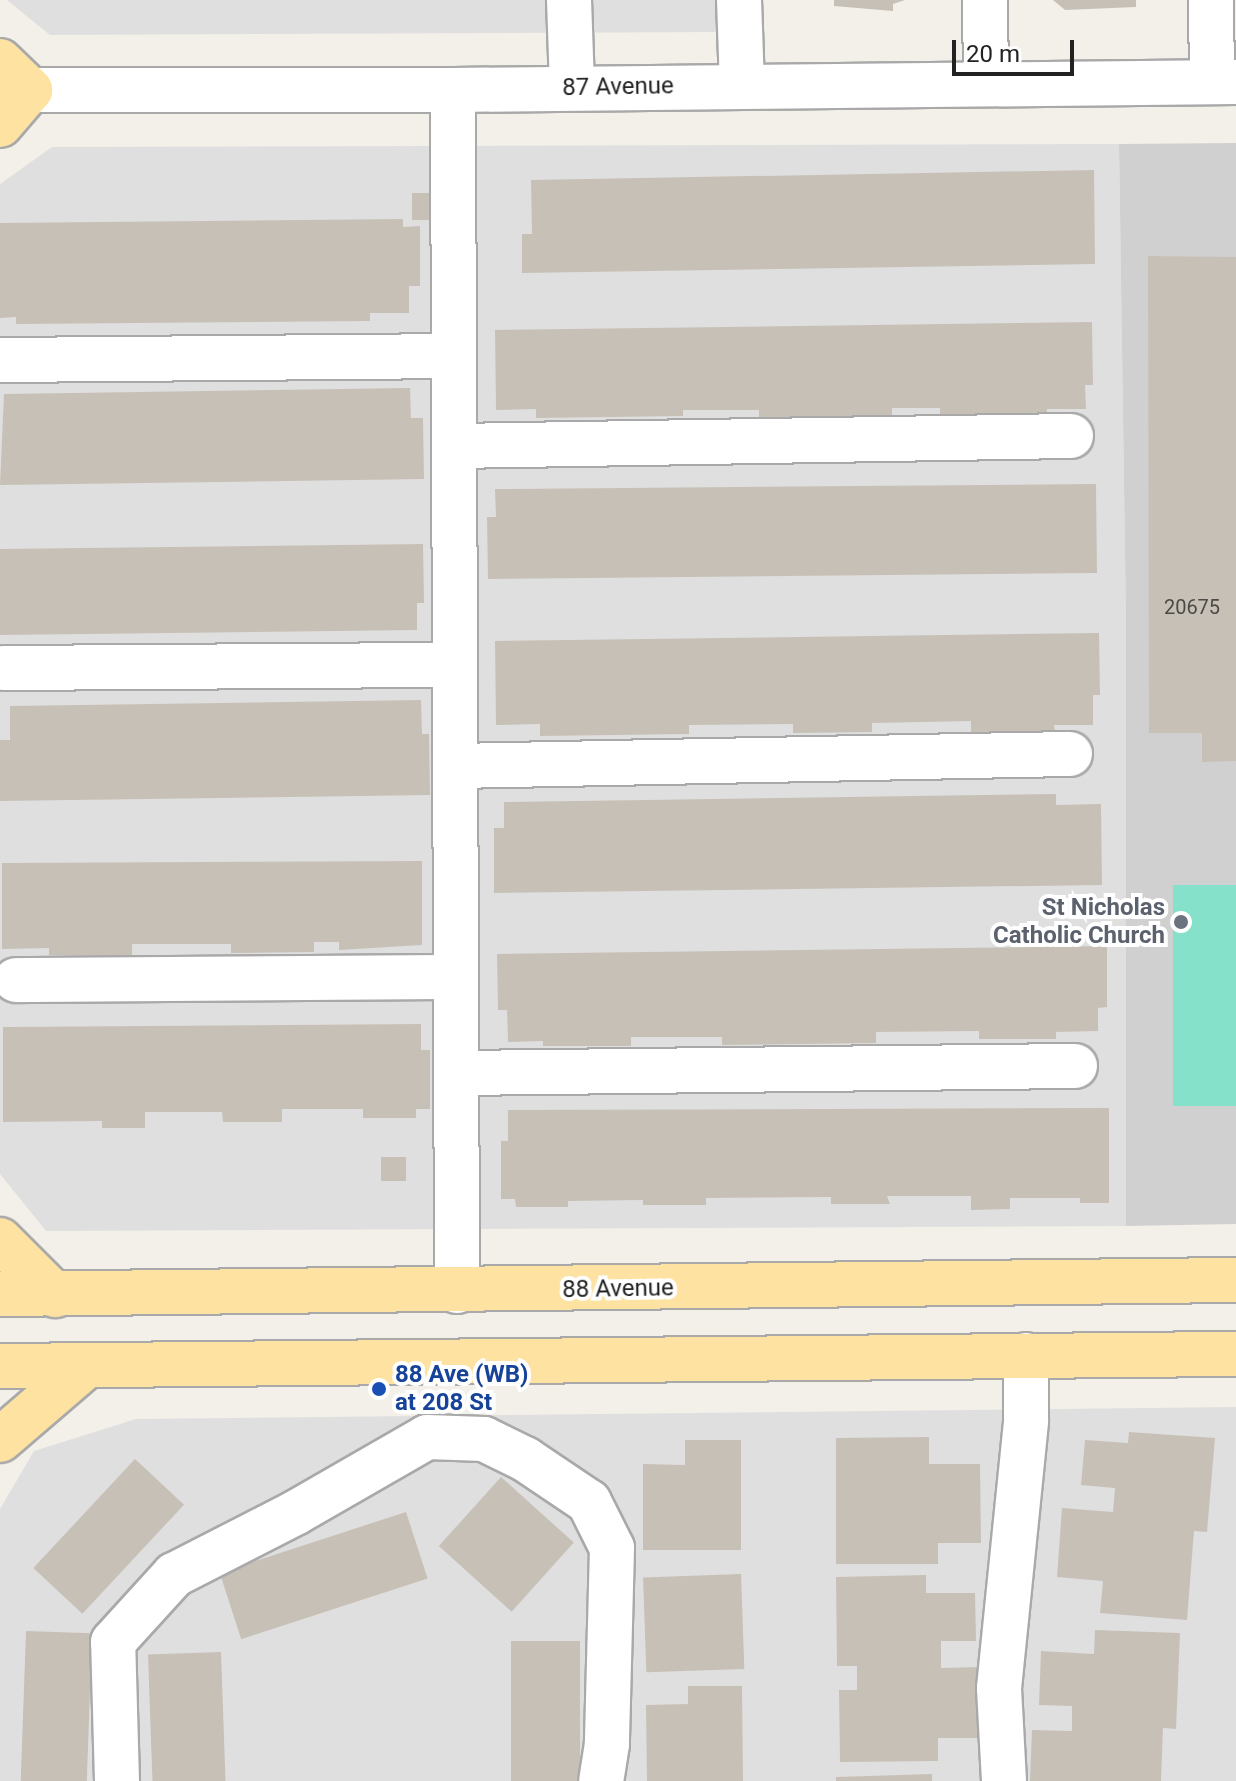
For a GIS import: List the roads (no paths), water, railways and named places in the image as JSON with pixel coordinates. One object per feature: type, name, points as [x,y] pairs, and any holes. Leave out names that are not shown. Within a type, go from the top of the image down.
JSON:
[{"type":"main road","points":[[0,125],[10,80]]},
{"type":"main road","points":[[0,1240],[55,1295]]},
{"type":"main road","name":"88 Avenue","points":[[0,1294],[1236,1280]]},
{"type":"main road","points":[[0,1366],[1236,1354]]},
{"type":"main road","points":[[0,1440],[86,1366]]},
{"type":"street","points":[[569,0],[572,87]]},
{"type":"street","points":[[739,0],[742,86]]},
{"type":"street","points":[[985,0],[986,84]]},
{"type":"street","points":[[1211,0],[1224,82]]},
{"type":"street","name":"87 Avenue","points":[[10,80],[453,90],[1224,82]]},
{"type":"street","points":[[453,90],[457,1291]]},
{"type":"street","points":[[0,360],[454,356]]},
{"type":"street","points":[[454,446],[1071,436]]},
{"type":"street","points":[[3,668],[455,665]]},
{"type":"street","points":[[455,766],[1070,754]]},
{"type":"street","points":[[16,980],[456,977]]},
{"type":"street","points":[[457,1073],[1075,1066]]},
{"type":"street","points":[[1004,1781],[999,1688],[1026,1420],[1026,1355]]},
{"type":"street","points":[[117,1781],[113,1642],[174,1575],[295,1513],[427,1437],[484,1439],[525,1459],[589,1502],[601,1525],[612,1548],[607,1744],[601,1781]]},
{"type":"place","name":"St Nicholas Catholic Church","points":[[1181,922]]},
{"type":"place","name":"88 Ave (WB) at 208 St","points":[[379,1389]]}]
